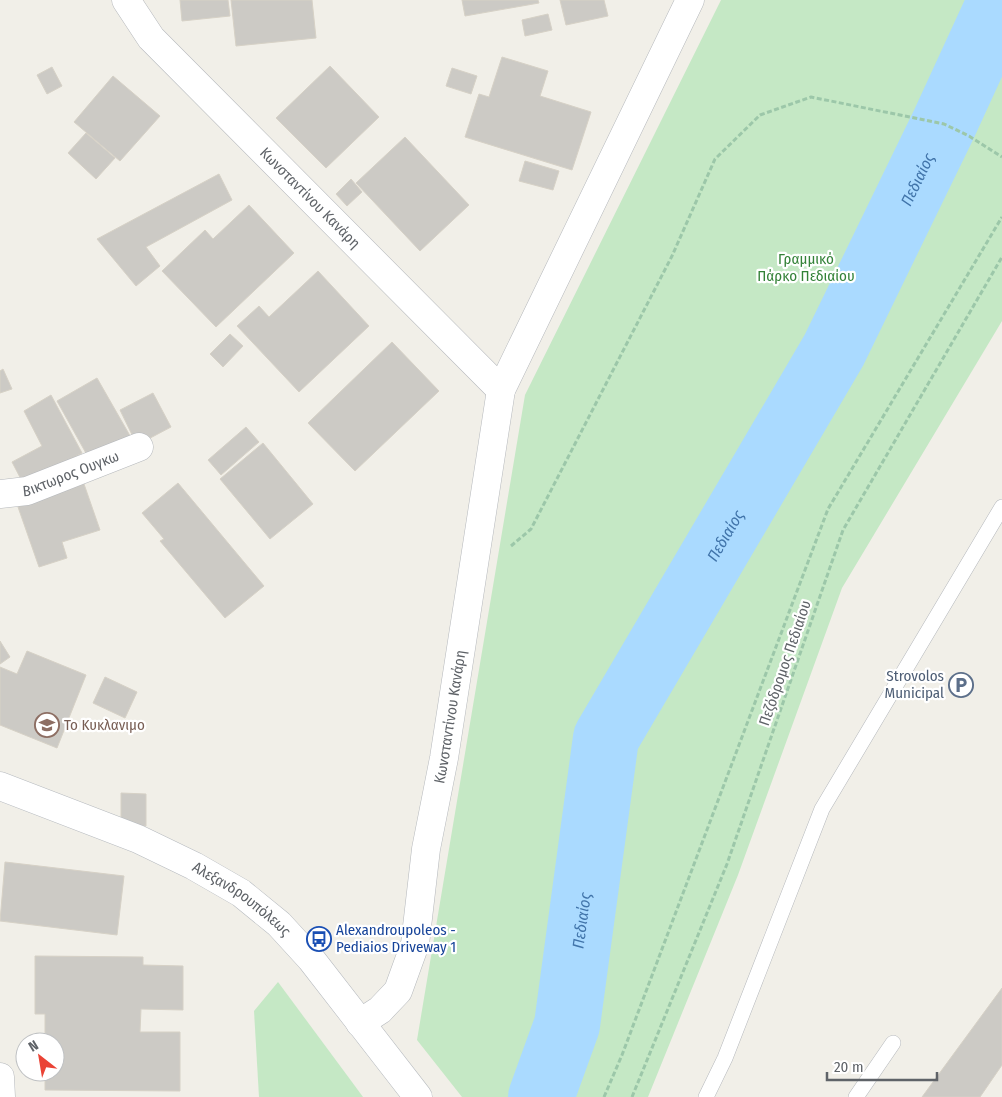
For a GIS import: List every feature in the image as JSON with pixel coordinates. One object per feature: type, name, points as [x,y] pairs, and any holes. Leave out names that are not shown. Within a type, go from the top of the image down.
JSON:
[{"type":"street","name":"Κωνσταντίνου Κανάρη","points":[[126,0],[151,38],[501,390]]},
{"type":"street","name":"Κωνσταντίνου Κανάρη","points":[[360,1023],[380,1010],[398,991],[415,944],[426,849],[444,758],[501,390],[690,0]]},
{"type":"street","name":"Βικτωρος Ουγκω","points":[[0,494],[27,491],[139,447]]},
{"type":"street","name":"Αλεξανδρουπόλεως","points":[[0,786],[138,839],[194,866],[240,893],[279,924],[311,959],[411,1087]]},
{"type":"street","points":[[0,1077],[1,1097]]},
{"type":"lane","points":[[706,1097],[726,1058],[822,809],[1002,507]]},
{"type":"lane","points":[[856,1097],[892,1043]]},
{"type":"path","points":[[471,581],[532,529],[672,256],[715,159],[760,114],[811,97],[944,124],[969,136],[1002,157]]},
{"type":"path","points":[[604,1097],[622,1055],[828,509],[1002,217]]},
{"type":"path","name":"Πεζόδρομος Πεδιαίου","points":[[632,1097],[727,864],[843,530],[1002,257]]},
{"type":"green space","name":"Γραμμικό Πάρκο Πεδιαίου","points":[[721,0],[1002,0],[1002,321],[842,588],[738,875],[648,1097],[462,1097],[417,1040],[525,395]]},
{"type":"green space","points":[[278,982],[363,1097],[259,1097],[254,1011]]},
{"type":"building","points":[[180,0],[228,0],[230,16],[182,21]]},
{"type":"building","points":[[231,0],[312,0],[316,38],[236,46]]},
{"type":"building","points":[[462,0],[538,0],[539,3],[465,16]]},
{"type":"building","points":[[560,0],[604,0],[608,16],[566,25]]},
{"type":"building","points":[[548,14],[552,30],[525,36],[522,20]]},
{"type":"building","points":[[502,57],[548,71],[540,96],[591,112],[572,170],[465,137],[479,94],[489,97]]},
{"type":"building","points":[[330,66],[379,117],[326,168],[276,118]]},
{"type":"building","points":[[52,67],[62,86],[47,94],[37,75]]},
{"type":"building","points":[[452,68],[477,76],[471,94],[446,86]]},
{"type":"building","points":[[113,76],[160,116],[120,161],[74,122]]},
{"type":"building","points":[[86,133],[115,158],[96,179],[68,153]]},
{"type":"building","points":[[405,137],[469,205],[420,251],[356,183]]},
{"type":"building","points":[[525,161],[559,171],[553,190],[519,181]]},
{"type":"building","points":[[219,174],[232,200],[146,247],[160,266],[136,286],[97,239]]},
{"type":"building","points":[[351,179],[362,192],[347,206],[336,194]]},
{"type":"building","points":[[249,205],[294,253],[216,327],[162,271],[205,230],[213,239]]},
{"type":"building","points":[[318,271],[369,326],[299,392],[237,326],[259,306],[269,317]]},
{"type":"building","points":[[230,334],[243,346],[223,367],[210,354]]},
{"type":"building","points":[[392,342],[439,391],[355,471],[308,423]]},
{"type":"building","points":[[3,369],[12,389],[0,393],[0,371]]},
{"type":"building","points":[[97,378],[133,441],[92,464],[57,401]]},
{"type":"building","points":[[153,393],[171,427],[137,445],[120,410]]},
{"type":"building","points":[[51,395],[82,453],[24,485],[12,462],[42,446],[24,411]]},
{"type":"building","points":[[246,427],[259,442],[221,475],[208,460]]},
{"type":"building","points":[[263,443],[313,504],[270,539],[220,479]]},
{"type":"building","points":[[178,483],[264,586],[225,618],[160,541],[164,539],[142,513]]},
{"type":"building","points":[[84,484],[100,530],[62,542],[67,558],[39,567],[18,507]]},
{"type":"building","points":[[0,641],[10,657],[0,664]]},
{"type":"building","points":[[27,651],[86,675],[57,748],[0,725],[0,667],[17,674]]},
{"type":"building","points":[[105,677],[137,692],[125,718],[93,703]]},
{"type":"building","points":[[121,793],[146,794],[146,826],[121,826]]},
{"type":"building","points":[[5,862],[124,876],[117,935],[0,921]]},
{"type":"building","points":[[35,956],[143,957],[143,965],[183,966],[183,1010],[141,1009],[140,1032],[180,1032],[180,1091],[45,1090],[45,1082],[65,1082],[65,1032],[45,1032],[45,1014],[35,1014]]},
{"type":"building","points":[[1002,988],[1002,1065],[980,1097],[922,1097]]},
{"type":"waterway","name":"Πεδιαίος","points":[[541,1097],[567,1025],[606,738],[834,350],[944,124],[1001,0]]},
{"type":"place","name":"Strovolos Municipal","points":[[961,685]]},
{"type":"place","name":"Το Κυκλανιμο","points":[[47,725]]},
{"type":"place","name":"Alexandroupoleos - Pediaios Driveway 1","points":[[319,939]]}]
